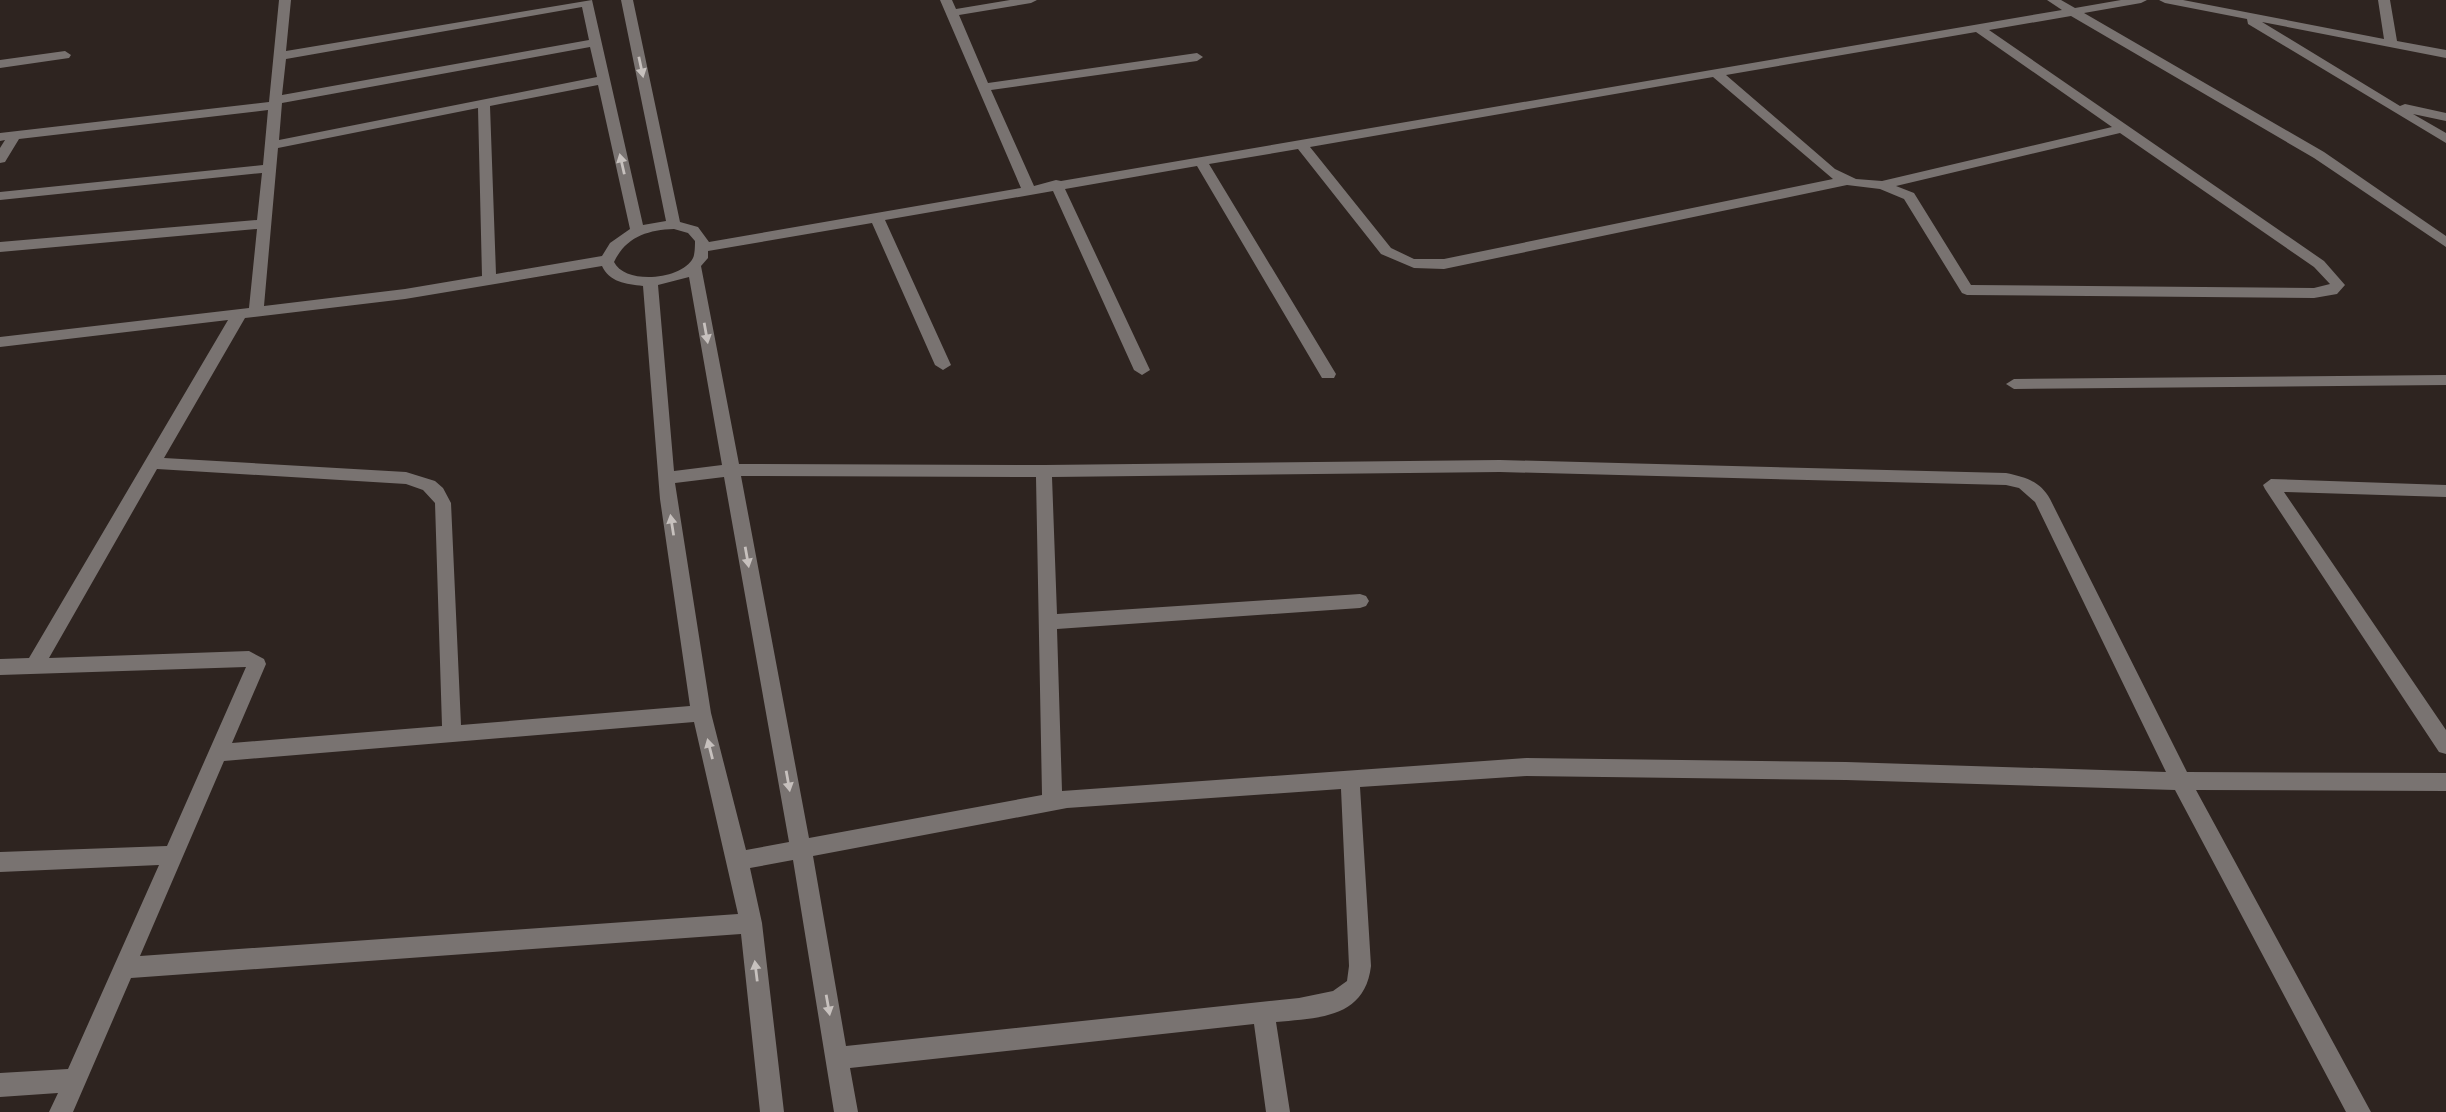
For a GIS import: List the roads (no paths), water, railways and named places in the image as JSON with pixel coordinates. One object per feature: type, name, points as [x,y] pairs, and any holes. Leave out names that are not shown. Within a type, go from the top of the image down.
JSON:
[{"type":"street","points":[[35,665],[153,463],[248,312],[265,224],[285,0]]},
{"type":"street","points":[[627,0],[674,225]]},
{"type":"street","points":[[946,0],[1028,189]]},
{"type":"street","points":[[952,13],[1031,0]]},
{"type":"street","points":[[2053,0],[2319,155],[2446,243]]},
{"type":"street","points":[[704,247],[1056,184],[2141,0]]},
{"type":"street","points":[[2165,0],[2446,54]]},
{"type":"street","points":[[2384,0],[2391,43]]},
{"type":"street","points":[[280,56],[587,2],[637,231]]},
{"type":"street","points":[[2241,15],[2446,139]]},
{"type":"street","points":[[1882,185],[1909,196],[1967,290],[2314,293],[2332,291],[2338,285],[2319,264],[1978,28]]},
{"type":"street","points":[[0,137],[276,102],[596,42]]},
{"type":"street","points":[[0,64],[65,55]]},
{"type":"street","points":[[984,87],[1197,57]]},
{"type":"street","points":[[1716,73],[1830,172],[1845,181],[1863,185],[1882,185],[2123,128]]},
{"type":"street","points":[[272,145],[604,80]]},
{"type":"street","points":[[484,103],[489,279]]},
{"type":"street","points":[[2390,105],[2446,117]]},
{"type":"street","points":[[0,159],[15,135]]},
{"type":"street","points":[[1300,143],[1386,251],[1402,261],[1422,265],[1444,264],[1845,181]]},
{"type":"street","points":[[1200,160],[1328,374]]},
{"type":"street","points":[[0,196],[270,168]]},
{"type":"street","points":[[1056,184],[1142,370]]},
{"type":"street","points":[[876,216],[943,365]]},
{"type":"street","points":[[0,247],[265,224]]},
{"type":"street","points":[[674,225],[699,234],[704,247],[701,257],[694,266],[667,280],[633,283],[619,278],[610,270],[608,260],[616,244],[637,231],[674,225]]},
{"type":"street","points":[[0,342],[405,294],[608,260]]},
{"type":"street","points":[[694,266],[801,849],[846,1112]]},
{"type":"street","points":[[650,283],[666,478],[701,713],[751,923],[772,1112]]},
{"type":"street","points":[[2014,384],[2446,380]]},
{"type":"street","points":[[153,463],[406,478],[425,483],[438,491],[443,503],[452,733]]},
{"type":"street","points":[[666,478],[731,470],[1044,471],[1500,466],[2006,479],[2024,483],[2036,491],[2062,536],[2181,781],[2359,1112]]},
{"type":"street","points":[[1044,471],[1052,802]]},
{"type":"street","points":[[2446,491],[2271,485],[2446,746]]},
{"type":"street","points":[[1047,622],[1360,601]]},
{"type":"street","points":[[0,667],[249,659],[257,664],[61,1112]]},
{"type":"street","points":[[218,752],[701,713]]},
{"type":"street","points":[[738,861],[1052,802],[1526,766],[1846,771],[2181,781],[2446,782]]},
{"type":"street","points":[[837,1058],[1264,1012],[1315,1006],[1343,999],[1357,986],[1360,966],[1350,779]]},
{"type":"street","points":[[0,862],[173,855]]},
{"type":"street","points":[[122,968],[751,923]]},
{"type":"street","points":[[1264,1012],[1278,1112]]},
{"type":"street","points":[[0,1085],[73,1080]]}]
